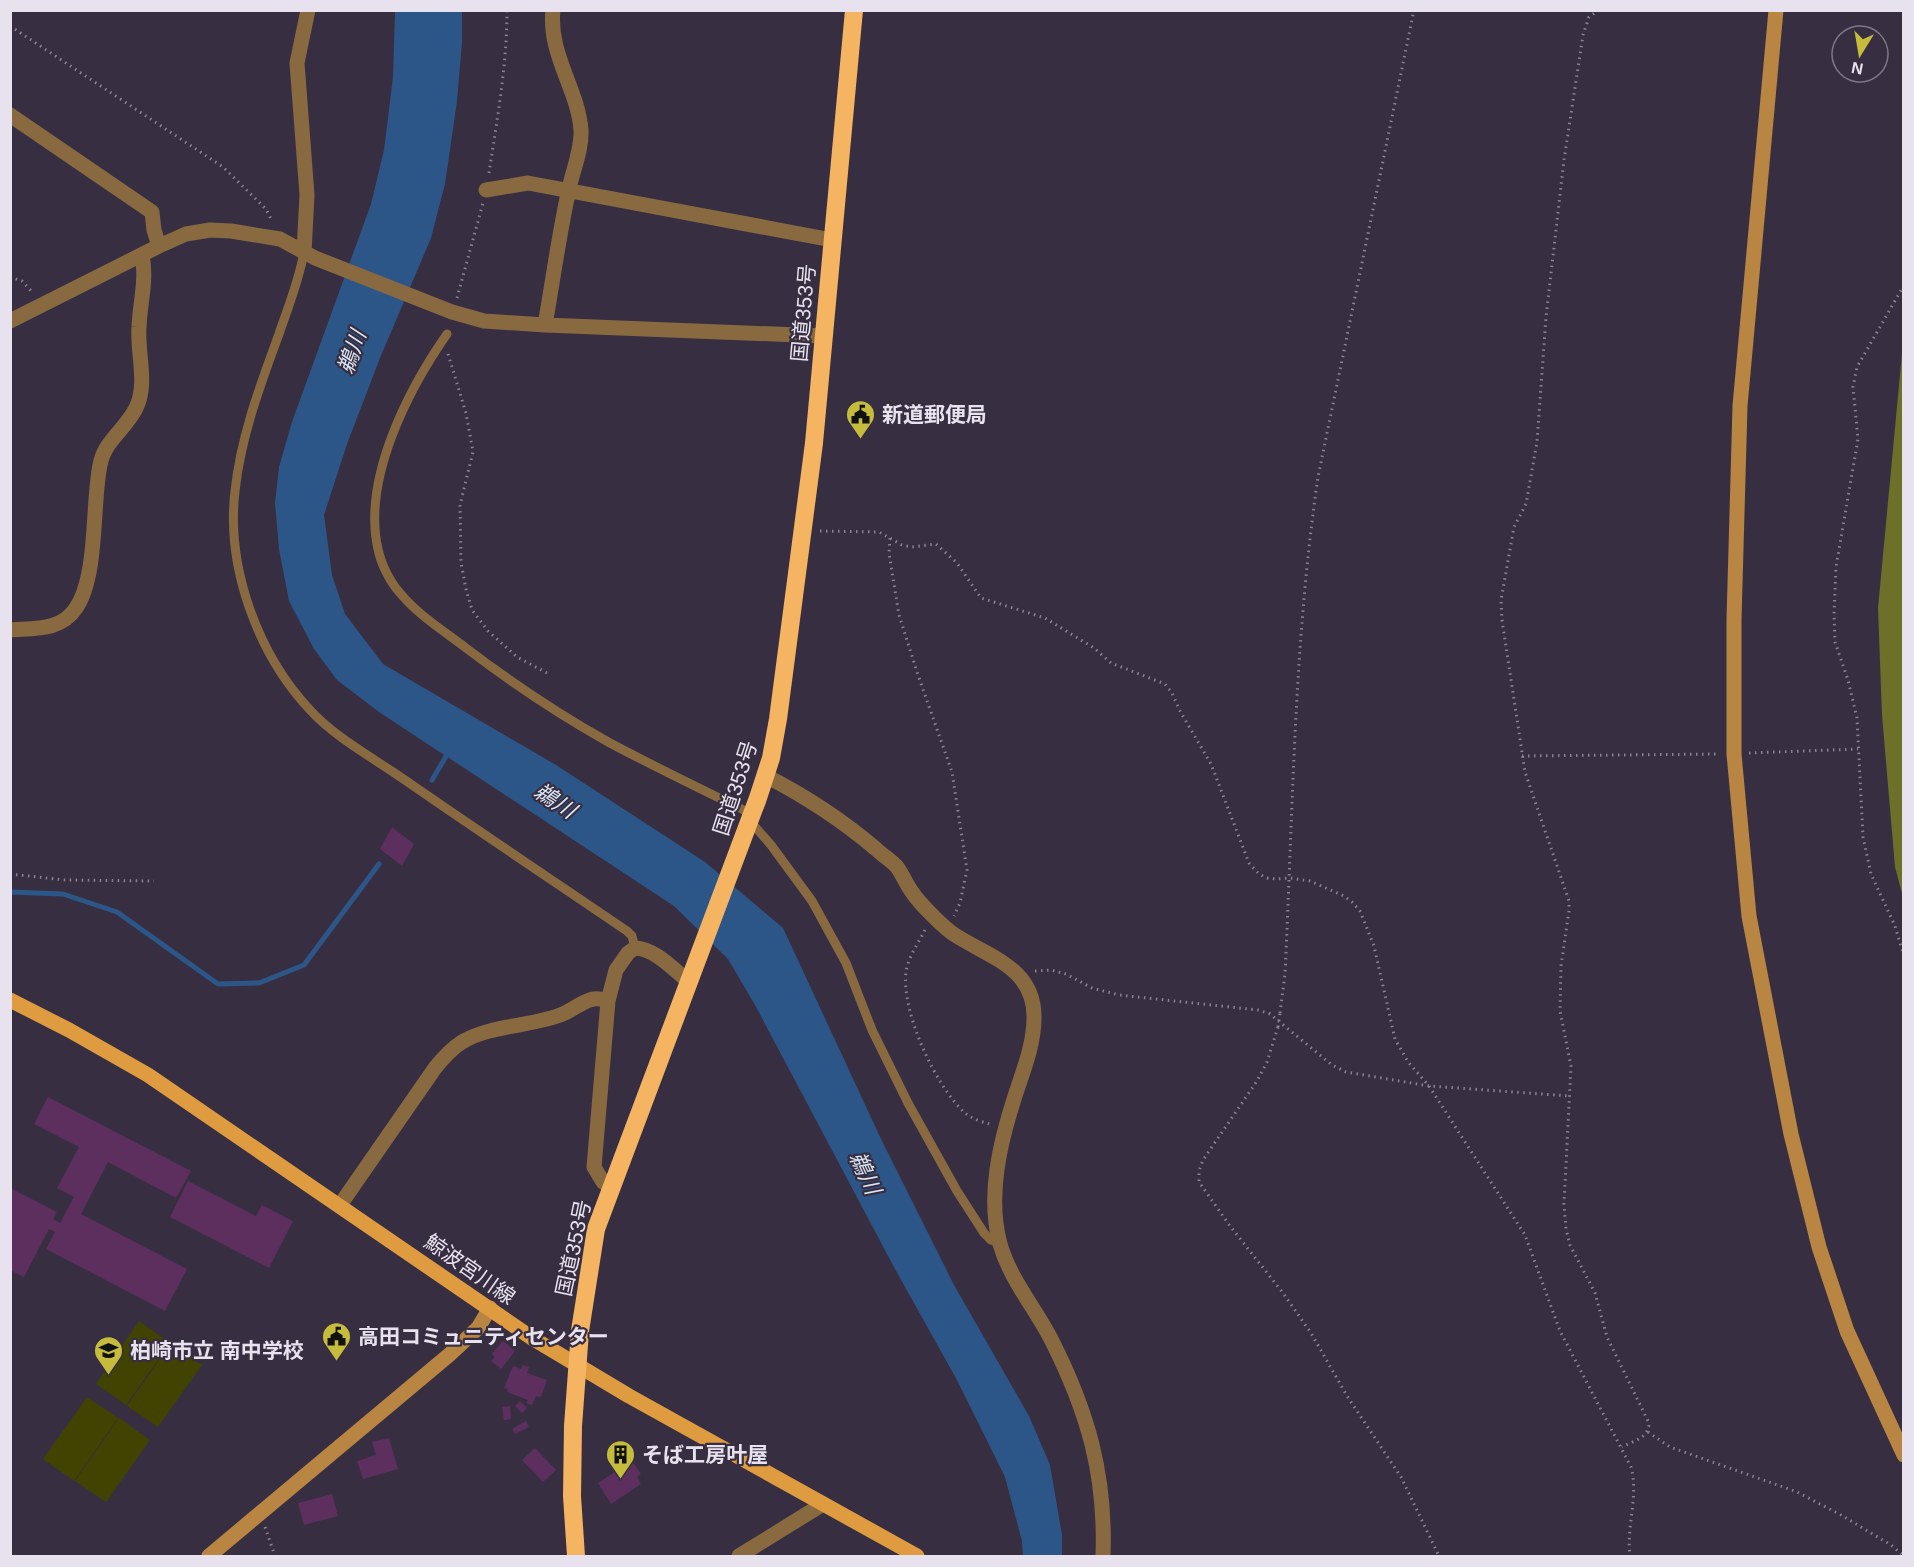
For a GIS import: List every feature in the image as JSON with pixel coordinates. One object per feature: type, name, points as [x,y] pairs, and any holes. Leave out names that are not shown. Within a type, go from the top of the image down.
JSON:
[{"type":"highway","name":"国道353号","points":[[576,1557],[571,1460],[577,1366],[591,1251],[596,1229],[750,821],[766,776],[778,719],[814,443],[854,10]]},
{"type":"main road","name":"鯨波宮川線","points":[[10,1000],[69,1030],[148,1075],[577,1366],[917,1557]]},
{"type":"street","points":[[308,10],[297,72],[310,255]]},
{"type":"street","points":[[545,325],[569,189],[581,139],[581,130],[554,41],[551,26],[553,10]]},
{"type":"street","points":[[1776,10],[1740,406],[1734,620],[1734,754],[1749,916],[1791,1134],[1819,1247],[1847,1331],[1904,1455]]},
{"type":"street","points":[[10,115],[152,212],[159,246]]},
{"type":"street","points":[[486,190],[528,183],[832,240]]},
{"type":"street","points":[[10,321],[159,246],[186,234],[210,230],[231,231],[280,240],[310,255],[447,310],[484,321],[824,336]]},
{"type":"street","points":[[10,630],[51,627],[60,623],[75,610],[85,589],[100,463],[110,443],[136,408],[141,394],[139,327],[145,284],[142,255]]},
{"type":"street","points":[[766,776],[796,791],[872,845],[896,867],[913,894],[947,928],[1018,973],[1032,999],[1034,1020],[1028,1055],[1004,1129],[995,1190],[996,1217],[1000,1243],[1007,1264],[1056,1348],[1071,1381],[1095,1450],[1104,1514],[1103,1557]]},
{"type":"street","points":[[610,1187],[598,1176],[594,1167],[608,1001],[616,970],[628,953],[635,948],[641,948],[691,977]]},
{"type":"street","points":[[340,1205],[435,1068],[463,1041],[489,1032],[563,1014],[598,997],[608,1001]]},
{"type":"street","points":[[209,1557],[449,1355],[478,1328],[490,1308]]},
{"type":"street","points":[[739,1557],[823,1504]]},
{"type":"lane","points":[[310,255],[298,281],[248,421],[235,493],[236,547],[247,598],[256,625],[283,677],[313,713],[333,730],[627,931],[632,936],[635,948]]},
{"type":"lane","points":[[447,334],[415,385],[382,464],[375,503],[378,550],[398,591],[412,607],[499,673],[610,742],[750,821],[771,845],[812,901],[846,963],[872,1030],[914,1113],[957,1191],[984,1233],[991,1240],[1000,1243]]},
{"type":"path","points":[[447,310],[486,190],[499,109],[507,10]]},
{"type":"path","points":[[1414,10],[1316,487],[1303,606],[1285,974],[1278,1027],[1267,1062],[1257,1081],[1203,1160],[1199,1171],[1199,1182],[1311,1333],[1347,1396],[1401,1477],[1439,1557]]},
{"type":"path","points":[[1599,10],[1589,17],[1583,35],[1564,160],[1546,317],[1537,442],[1526,504],[1514,527],[1501,600],[1525,772],[1569,901],[1560,1011],[1571,1058],[1564,1203],[1566,1229],[1570,1245],[1595,1293],[1607,1337],[1649,1423],[1648,1432]]},
{"type":"path","points":[[10,26],[223,167],[266,209],[280,240]]},
{"type":"path","points":[[10,277],[22,281],[28,287],[38,307]]},
{"type":"path","points":[[1904,285],[1857,367],[1853,387],[1858,439],[1836,567],[1834,633],[1857,718],[1863,837],[1871,874],[1895,926],[1904,956]]},
{"type":"path","points":[[447,334],[449,357],[466,413],[473,452],[460,505],[461,563],[472,610],[488,631],[517,657],[547,673]]},
{"type":"path","points":[[803,531],[879,532],[902,545],[912,547],[936,544],[957,563],[981,598],[1045,618],[1094,648],[1111,663],[1165,684],[1211,764],[1249,863],[1259,874],[1267,878],[1310,881],[1344,896],[1360,911],[1374,946],[1395,1039],[1408,1062],[1429,1086],[1525,1235],[1560,1331],[1622,1447],[1635,1480],[1629,1528],[1629,1557]]},
{"type":"path","points":[[890,538],[889,553],[899,615],[952,771],[967,870],[960,903],[947,928]]},
{"type":"path","points":[[1522,756],[1734,754],[1858,749]]},
{"type":"path","points":[[10,874],[65,880],[154,881]]},
{"type":"path","points":[[933,915],[910,958],[906,973],[907,1004],[912,1020],[921,1045],[950,1096],[967,1114],[979,1121],[1004,1129]]},
{"type":"path","points":[[1018,973],[1051,970],[1066,974],[1092,988],[1119,995],[1258,1010],[1270,1014],[1332,1065],[1346,1072],[1429,1086],[1570,1096]]},
{"type":"path","points":[[1622,1447],[1648,1432]]},
{"type":"path","points":[[1648,1432],[1670,1447],[1797,1492],[1851,1521],[1891,1545],[1904,1556]]},
{"type":"path","points":[[257,1516],[266,1529],[275,1557]]},
{"type":"shaded area","points":[[139,1321],[170,1343],[126,1405],[96,1384]]},
{"type":"shaded area","points":[[171,1343],[202,1365],[158,1427],[127,1406]]},
{"type":"shaded area","points":[[87,1397],[118,1418],[74,1481],[43,1459]]},
{"type":"shaded area","points":[[119,1418],[150,1440],[106,1502],[75,1481]]},
{"type":"green space","points":[[1903,343],[1903,897],[1895,867],[1882,715],[1878,608]]},
{"type":"water","name":"鵜川","points":[[395,11],[462,11],[462,42],[457,101],[445,184],[431,238],[380,358],[347,444],[324,515],[332,575],[345,614],[383,664],[556,765],[705,862],[783,928],[881,1139],[954,1285],[1029,1416],[1050,1465],[1062,1535],[1062,1556],[1023,1556],[1022,1541],[1005,1477],[957,1380],[728,959],[674,906],[379,712],[337,680],[314,649],[289,601],[279,549],[275,503],[279,467],[292,422],[371,204],[384,150],[393,77]]},
{"type":"building","points":[[392,827],[414,844],[402,866],[380,849]]},
{"type":"building","points":[[48,1097],[191,1171],[176,1198],[108,1162],[81,1214],[187,1269],[165,1311],[46,1249],[55,1232],[49,1229],[24,1277],[10,1270],[10,1188],[57,1212],[53,1219],[60,1223],[74,1197],[57,1188],[79,1147],[34,1124]]},
{"type":"building","points":[[188,1181],[256,1216],[262,1205],[293,1221],[269,1268],[170,1217]]},
{"type":"building","points":[[503,1341],[515,1351],[501,1369],[491,1361],[495,1357],[492,1354]]},
{"type":"building","points":[[523,1365],[529,1367],[527,1373],[547,1380],[541,1397],[536,1396],[532,1405],[526,1403],[528,1400],[507,1392],[508,1389],[504,1388],[513,1366],[521,1369]]},
{"type":"building","points":[[520,1401],[527,1408],[522,1413],[515,1406]]},
{"type":"building","points":[[510,1406],[511,1419],[504,1420],[502,1407]]},
{"type":"building","points":[[526,1421],[529,1427],[515,1434],[512,1429]]},
{"type":"building","points":[[389,1438],[398,1469],[363,1479],[357,1461],[376,1455],[372,1442]]},
{"type":"building","points":[[535,1448],[556,1470],[543,1482],[522,1460]]},
{"type":"building","name":"そば工房叶屋","points":[[632,1461],[641,1474],[637,1477],[641,1484],[611,1504],[598,1483]]},
{"type":"building","points":[[332,1494],[338,1516],[304,1525],[298,1503]]},
{"type":"waterway","points":[[432,780],[448,753]]},
{"type":"waterway","points":[[10,892],[63,894],[117,912],[218,984],[259,983],[304,965],[379,864]]},
{"type":"place","name":"新道郵便局","points":[[861,440]]},
{"type":"place","name":"高田コミュニティセンター","points":[[337,1362]]},
{"type":"place","name":"柏崎市立 南中学校","points":[[109,1376]]},
{"type":"place","name":"そば工房叶屋","points":[[621,1480]]}]
